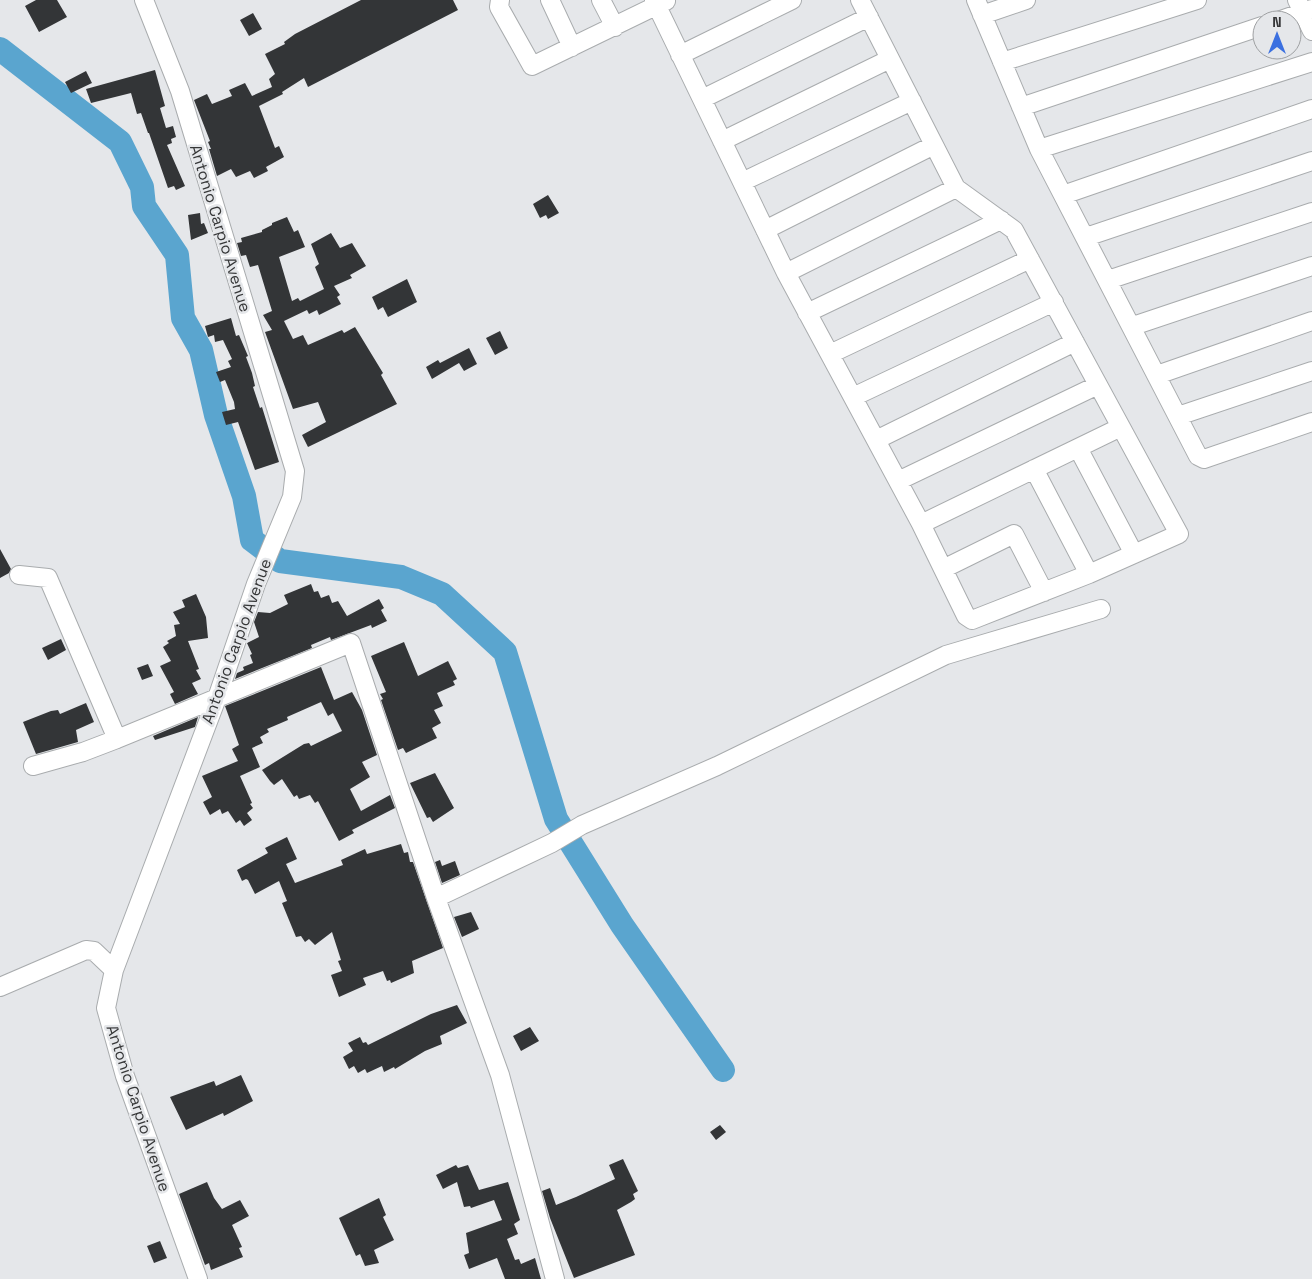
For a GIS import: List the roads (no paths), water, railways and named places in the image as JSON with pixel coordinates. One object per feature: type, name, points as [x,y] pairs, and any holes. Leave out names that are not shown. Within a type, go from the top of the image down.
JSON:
[{"type":"street","name":"Antonio Carpio Avenue","points":[[144,0],[180,90],[295,471],[292,497],[256,584],[216,698],[114,970],[106,1008],[120,1059],[198,1279]]},
{"type":"street","points":[[500,0],[498,7],[532,66],[615,27],[659,2],[680,54],[786,273],[921,524],[966,616],[972,620],[1090,574],[1179,534],[1014,230],[956,188],[860,0]]},
{"type":"street","points":[[550,0],[572,47]]},
{"type":"street","points":[[601,0],[615,27]]},
{"type":"street","points":[[680,54],[792,0]]},
{"type":"street","points":[[1026,0],[979,7],[1039,149],[1133,326],[1198,456],[1204,459],[1312,422]]},
{"type":"street","points":[[1002,62],[1196,0]]},
{"type":"street","points":[[1304,7],[1312,31]]},
{"type":"street","points":[[702,99],[869,17]]},
{"type":"street","points":[[1021,107],[1252,29]]},
{"type":"street","points":[[722,141],[890,59]]},
{"type":"street","points":[[1039,149],[1312,62]]},
{"type":"street","points":[[742,182],[912,101]]},
{"type":"street","points":[[1063,195],[1312,109]]},
{"type":"street","points":[[765,230],[934,145]]},
{"type":"street","points":[[1086,237],[1312,161]]},
{"type":"street","points":[[786,273],[956,188]]},
{"type":"street","points":[[1108,280],[1312,212]]},
{"type":"street","points":[[808,313],[1001,220]]},
{"type":"street","points":[[830,354],[1030,259]]},
{"type":"street","points":[[1133,326],[1312,266]]},
{"type":"street","points":[[853,397],[1054,302]]},
{"type":"street","points":[[1157,375],[1312,321]]},
{"type":"street","points":[[876,440],[1075,342]]},
{"type":"street","points":[[1178,416],[1312,371]]},
{"type":"street","points":[[898,481],[1098,385]]},
{"type":"street","points":[[921,524],[1121,427]]},
{"type":"street","points":[[1078,448],[1134,554]]},
{"type":"street","points":[[1034,470],[1090,574]]},
{"type":"street","points":[[943,569],[1014,534],[1044,592]]},
{"type":"street","points":[[19,576],[48,578],[117,739]]},
{"type":"street","points":[[436,898],[552,843],[582,825],[717,766],[946,655],[1101,609]]},
{"type":"street","points":[[33,766],[83,752],[117,739],[351,643],[436,898],[500,1075],[555,1279]]},
{"type":"street","points":[[0,987],[86,950],[94,951],[114,970]]},
{"type":"waterway","points":[[0,49],[120,142],[142,187],[144,206],[177,255],[183,318],[201,350],[216,415],[244,496],[252,540],[280,561],[401,577],[442,594],[505,652],[556,819],[622,925],[723,1070]]}]
